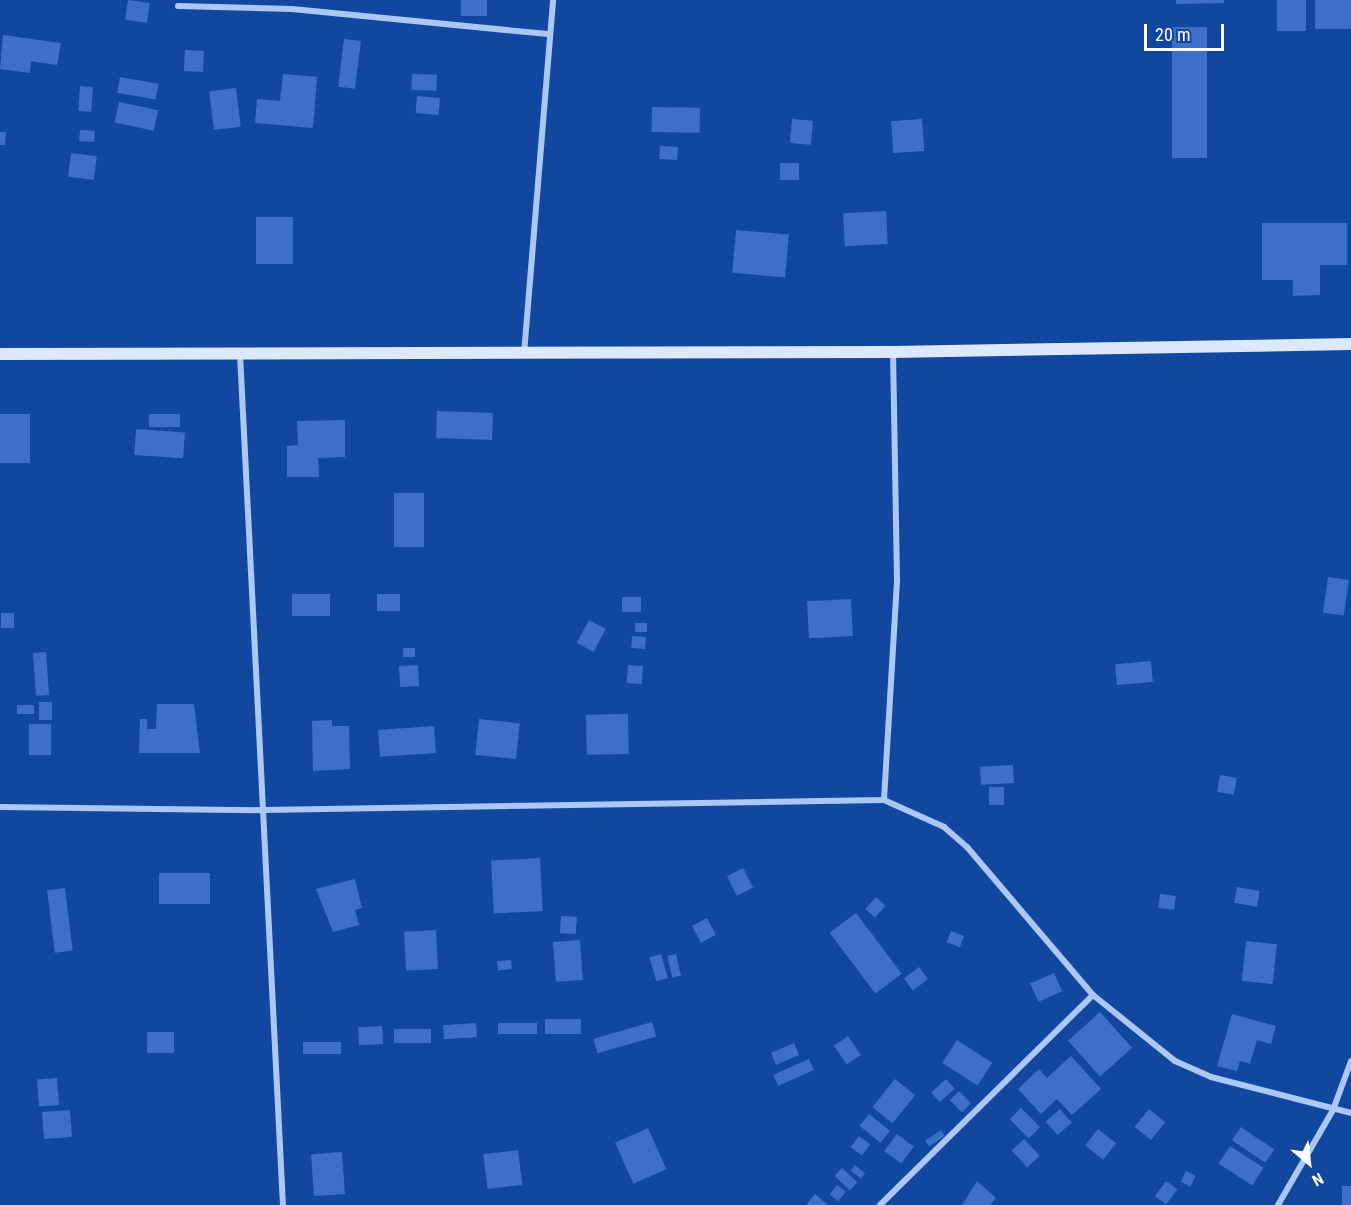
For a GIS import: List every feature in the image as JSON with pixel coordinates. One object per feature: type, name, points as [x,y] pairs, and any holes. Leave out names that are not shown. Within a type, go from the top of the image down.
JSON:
[{"type":"street","points":[[524,354],[548,34],[553,0]]},
{"type":"street","points":[[178,6],[292,9],[548,34]]},
{"type":"street","points":[[0,354],[893,352],[1351,344]]},
{"type":"street","points":[[884,800],[897,579],[893,352]]},
{"type":"street","points":[[240,354],[283,1205]]},
{"type":"street","points":[[0,807],[263,810],[884,800],[944,827],[966,847],[1093,995],[1174,1061],[1333,1110],[1351,1113]]},
{"type":"street","points":[[880,1205],[1093,995]]},
{"type":"street","points":[[1278,1205],[1333,1110],[1351,1061]]},
{"type":"building","points":[[128,0],[150,3],[147,23],[125,20]]},
{"type":"building","points":[[461,0],[487,0],[487,16],[461,16]]},
{"type":"building","points":[[1176,0],[1224,0],[1224,3],[1176,4]]},
{"type":"building","points":[[1277,0],[1306,0],[1306,31],[1277,31]]},
{"type":"building","points":[[1315,0],[1351,0],[1351,29],[1315,29]]},
{"type":"building","points":[[1172,27],[1207,27],[1207,158],[1172,158]]},
{"type":"building","points":[[3,35],[61,43],[57,65],[31,61],[30,73],[0,69]]},
{"type":"building","points":[[344,39],[361,41],[355,89],[338,87]]},
{"type":"building","points":[[185,50],[204,51],[203,72],[184,71]]},
{"type":"building","points":[[283,74],[317,77],[313,128],[255,123],[257,99],[280,101]]},
{"type":"building","points":[[412,74],[437,75],[436,91],[411,90]]},
{"type":"building","points":[[120,77],[158,84],[156,100],[117,93]]},
{"type":"building","points":[[80,86],[93,87],[91,112],[78,111]]},
{"type":"building","points":[[236,88],[241,127],[214,130],[209,91]]},
{"type":"building","points":[[417,96],[440,98],[438,115],[416,113]]},
{"type":"building","points":[[119,102],[158,110],[154,131],[115,123]]},
{"type":"building","points":[[652,107],[700,108],[700,133],[652,132]]},
{"type":"building","points":[[792,119],[813,121],[811,145],[790,143]]},
{"type":"building","points":[[922,119],[924,151],[893,153],[891,121]]},
{"type":"building","points":[[80,130],[95,131],[94,142],[79,141]]},
{"type":"building","points":[[0,132],[6,132],[5,145],[0,145]]},
{"type":"building","points":[[660,146],[678,147],[677,160],[659,159]]},
{"type":"building","points":[[71,153],[97,156],[94,180],[68,177]]},
{"type":"building","points":[[780,163],[799,163],[799,180],[780,180]]},
{"type":"building","points":[[886,211],[888,244],[845,246],[843,213]]},
{"type":"building","points":[[256,217],[293,217],[293,264],[256,264]]},
{"type":"building","points":[[1262,223],[1347,223],[1347,265],[1320,265],[1320,295],[1293,296],[1293,280],[1262,280]]},
{"type":"building","points":[[736,230],[789,235],[785,277],[732,273]]},
{"type":"building","points":[[437,411],[493,413],[492,440],[436,438]]},
{"type":"building","points":[[0,414],[30,414],[30,463],[0,463]]},
{"type":"building","points":[[149,414],[180,414],[180,427],[149,427]]},
{"type":"building","points":[[345,420],[345,457],[318,458],[319,477],[287,477],[287,446],[298,445],[297,421]]},
{"type":"building","points":[[136,429],[185,432],[183,458],[134,455]]},
{"type":"building","points":[[394,493],[424,493],[424,547],[394,547]]},
{"type":"building","points":[[1328,577],[1349,580],[1344,616],[1323,613]]},
{"type":"building","points":[[292,594],[330,594],[330,616],[292,616]]},
{"type":"building","points":[[377,594],[400,594],[400,611],[377,611]]},
{"type":"building","points":[[622,597],[641,597],[641,612],[622,612]]},
{"type":"building","points":[[851,599],[853,636],[809,638],[807,601]]},
{"type":"building","points":[[1,613],[14,613],[14,628],[1,628]]},
{"type":"building","points":[[589,620],[606,629],[594,652],[577,643]]},
{"type":"building","points":[[635,623],[647,623],[647,632],[635,632]]},
{"type":"building","points":[[632,636],[646,637],[645,649],[631,648]]},
{"type":"building","points":[[403,648],[415,648],[415,657],[403,657]]},
{"type":"building","points":[[46,652],[49,695],[36,696],[33,653]]},
{"type":"building","points":[[1151,661],[1153,682],[1117,685],[1115,664]]},
{"type":"building","points":[[418,665],[419,686],[400,687],[399,666]]},
{"type":"building","points":[[628,665],[643,666],[642,684],[627,683]]},
{"type":"building","points":[[39,702],[52,702],[52,720],[39,720]]},
{"type":"building","points":[[157,704],[194,704],[200,753],[139,753],[140,719],[147,719],[147,729],[156,729]]},
{"type":"building","points":[[17,705],[34,705],[34,714],[17,714]]},
{"type":"building","points":[[628,714],[629,754],[587,755],[586,715]]},
{"type":"building","points":[[479,719],[520,723],[516,759],[475,755]]},
{"type":"building","points":[[332,720],[332,726],[349,726],[350,769],[313,771],[312,721]]},
{"type":"building","points":[[29,724],[51,724],[51,755],[29,755]]},
{"type":"building","points":[[434,726],[436,753],[380,757],[378,730]]},
{"type":"building","points":[[1013,765],[1014,783],[981,785],[980,767]]},
{"type":"building","points":[[1220,775],[1237,778],[1234,795],[1217,792]]},
{"type":"building","points":[[989,787],[1004,787],[1004,805],[989,805]]},
{"type":"building","points":[[540,858],[543,911],[494,913],[491,861]]},
{"type":"building","points":[[743,868],[753,888],[737,896],[727,876]]},
{"type":"building","points":[[159,873],[210,873],[210,904],[159,904]]},
{"type":"building","points":[[355,879],[362,908],[355,910],[359,925],[333,932],[316,889]]},
{"type":"building","points":[[1237,887],[1260,891],[1257,907],[1234,903]]},
{"type":"building","points":[[65,888],[73,951],[55,953],[47,890]]},
{"type":"building","points":[[1160,894],[1176,896],[1174,910],[1158,908]]},
{"type":"building","points":[[876,897],[886,906],[875,918],[865,909]]},
{"type":"building","points":[[856,913],[902,974],[875,994],[830,933]]},
{"type":"building","points":[[561,916],[577,917],[576,934],[560,933]]},
{"type":"building","points":[[707,918],[716,935],[701,943],[692,926]]},
{"type":"building","points":[[436,930],[438,969],[406,971],[404,932]]},
{"type":"building","points":[[951,931],[964,936],[960,947],[947,942]]},
{"type":"building","points":[[580,940],[583,980],[556,982],[553,942]]},
{"type":"building","points":[[1246,941],[1277,944],[1273,984],[1242,981]]},
{"type":"building","points":[[661,954],[668,978],[656,981],[649,957]]},
{"type":"building","points":[[676,954],[681,975],[672,977],[667,956]]},
{"type":"building","points":[[511,960],[512,969],[498,970],[497,961]]},
{"type":"building","points":[[919,967],[928,979],[913,990],[904,978]]},
{"type":"building","points":[[1054,973],[1062,991],[1038,1002],[1030,984]]},
{"type":"building","points":[[1100,1012],[1132,1048],[1100,1076],[1068,1041]]},
{"type":"building","points":[[1232,1014],[1276,1026],[1271,1044],[1257,1040],[1250,1064],[1240,1061],[1237,1071],[1217,1066]]},
{"type":"building","points":[[545,1019],[581,1019],[581,1034],[545,1034]]},
{"type":"building","points":[[652,1022],[656,1036],[597,1053],[593,1039]]},
{"type":"building","points":[[476,1023],[477,1037],[444,1039],[443,1025]]},
{"type":"building","points":[[498,1023],[537,1023],[537,1034],[498,1034]]},
{"type":"building","points":[[382,1026],[383,1044],[359,1045],[358,1027]]},
{"type":"building","points":[[394,1029],[431,1029],[431,1043],[394,1043]]},
{"type":"building","points":[[147,1032],[174,1032],[174,1053],[147,1053]]},
{"type":"building","points":[[848,1036],[861,1055],[847,1065],[834,1046]]},
{"type":"building","points":[[957,1040],[992,1063],[978,1086],[942,1063]]},
{"type":"building","points":[[303,1042],[341,1042],[341,1054],[303,1054]]},
{"type":"building","points":[[794,1043],[799,1055],[776,1065],[771,1053]]},
{"type":"building","points":[[1071,1056],[1101,1089],[1072,1115],[1057,1099],[1041,1114],[1018,1089],[1039,1069],[1047,1078]]},
{"type":"building","points":[[809,1059],[814,1070],[778,1086],[773,1075]]},
{"type":"building","points":[[57,1078],[59,1105],[39,1106],[37,1079]]},
{"type":"building","points":[[895,1079],[915,1095],[893,1123],[872,1107]]},
{"type":"building","points":[[946,1079],[955,1089],[940,1102],[931,1092]]},
{"type":"building","points":[[959,1091],[971,1103],[962,1112],[950,1100]]},
{"type":"building","points":[[1021,1108],[1040,1127],[1029,1138],[1010,1119]]},
{"type":"building","points":[[1060,1109],[1072,1123],[1057,1135],[1046,1121]]},
{"type":"building","points":[[1149,1109],[1165,1122],[1151,1140],[1135,1127]]},
{"type":"building","points":[[70,1110],[72,1137],[44,1139],[42,1112]]},
{"type":"building","points":[[869,1114],[890,1131],[881,1143],[860,1126]]},
{"type":"building","points":[[1241,1127],[1274,1149],[1265,1163],[1232,1140]]},
{"type":"building","points":[[648,1128],[666,1169],[633,1184],[615,1143]]},
{"type":"building","points":[[1098,1129],[1116,1143],[1103,1160],[1085,1146]]},
{"type":"building","points":[[941,1130],[945,1136],[929,1146],[925,1141]]},
{"type":"building","points":[[897,1134],[914,1147],[901,1163],[884,1151]]},
{"type":"building","points":[[859,1136],[870,1144],[862,1156],[851,1147]]},
{"type":"building","points":[[1024,1139],[1040,1156],[1027,1167],[1012,1151]]},
{"type":"building","points":[[1230,1146],[1264,1168],[1252,1185],[1219,1164]]},
{"type":"building","points":[[518,1150],[522,1185],[488,1189],[483,1154]]},
{"type":"building","points":[[342,1152],[345,1194],[314,1196],[311,1154]]},
{"type":"building","points":[[855,1165],[865,1173],[861,1179],[851,1170]]},
{"type":"building","points":[[842,1168],[857,1182],[850,1190],[834,1176]]},
{"type":"building","points":[[1186,1171],[1196,1176],[1190,1187],[1181,1182]]},
{"type":"building","points":[[977,1181],[996,1198],[990,1205],[962,1205]]},
{"type":"building","points":[[1166,1181],[1177,1189],[1166,1205],[1155,1196]]},
{"type":"building","points":[[837,1185],[846,1192],[838,1201],[830,1194]]},
{"type":"building","points":[[1342,1186],[1351,1186],[1351,1205],[1342,1205]]},
{"type":"building","points":[[815,1194],[828,1205],[806,1205]]}]
